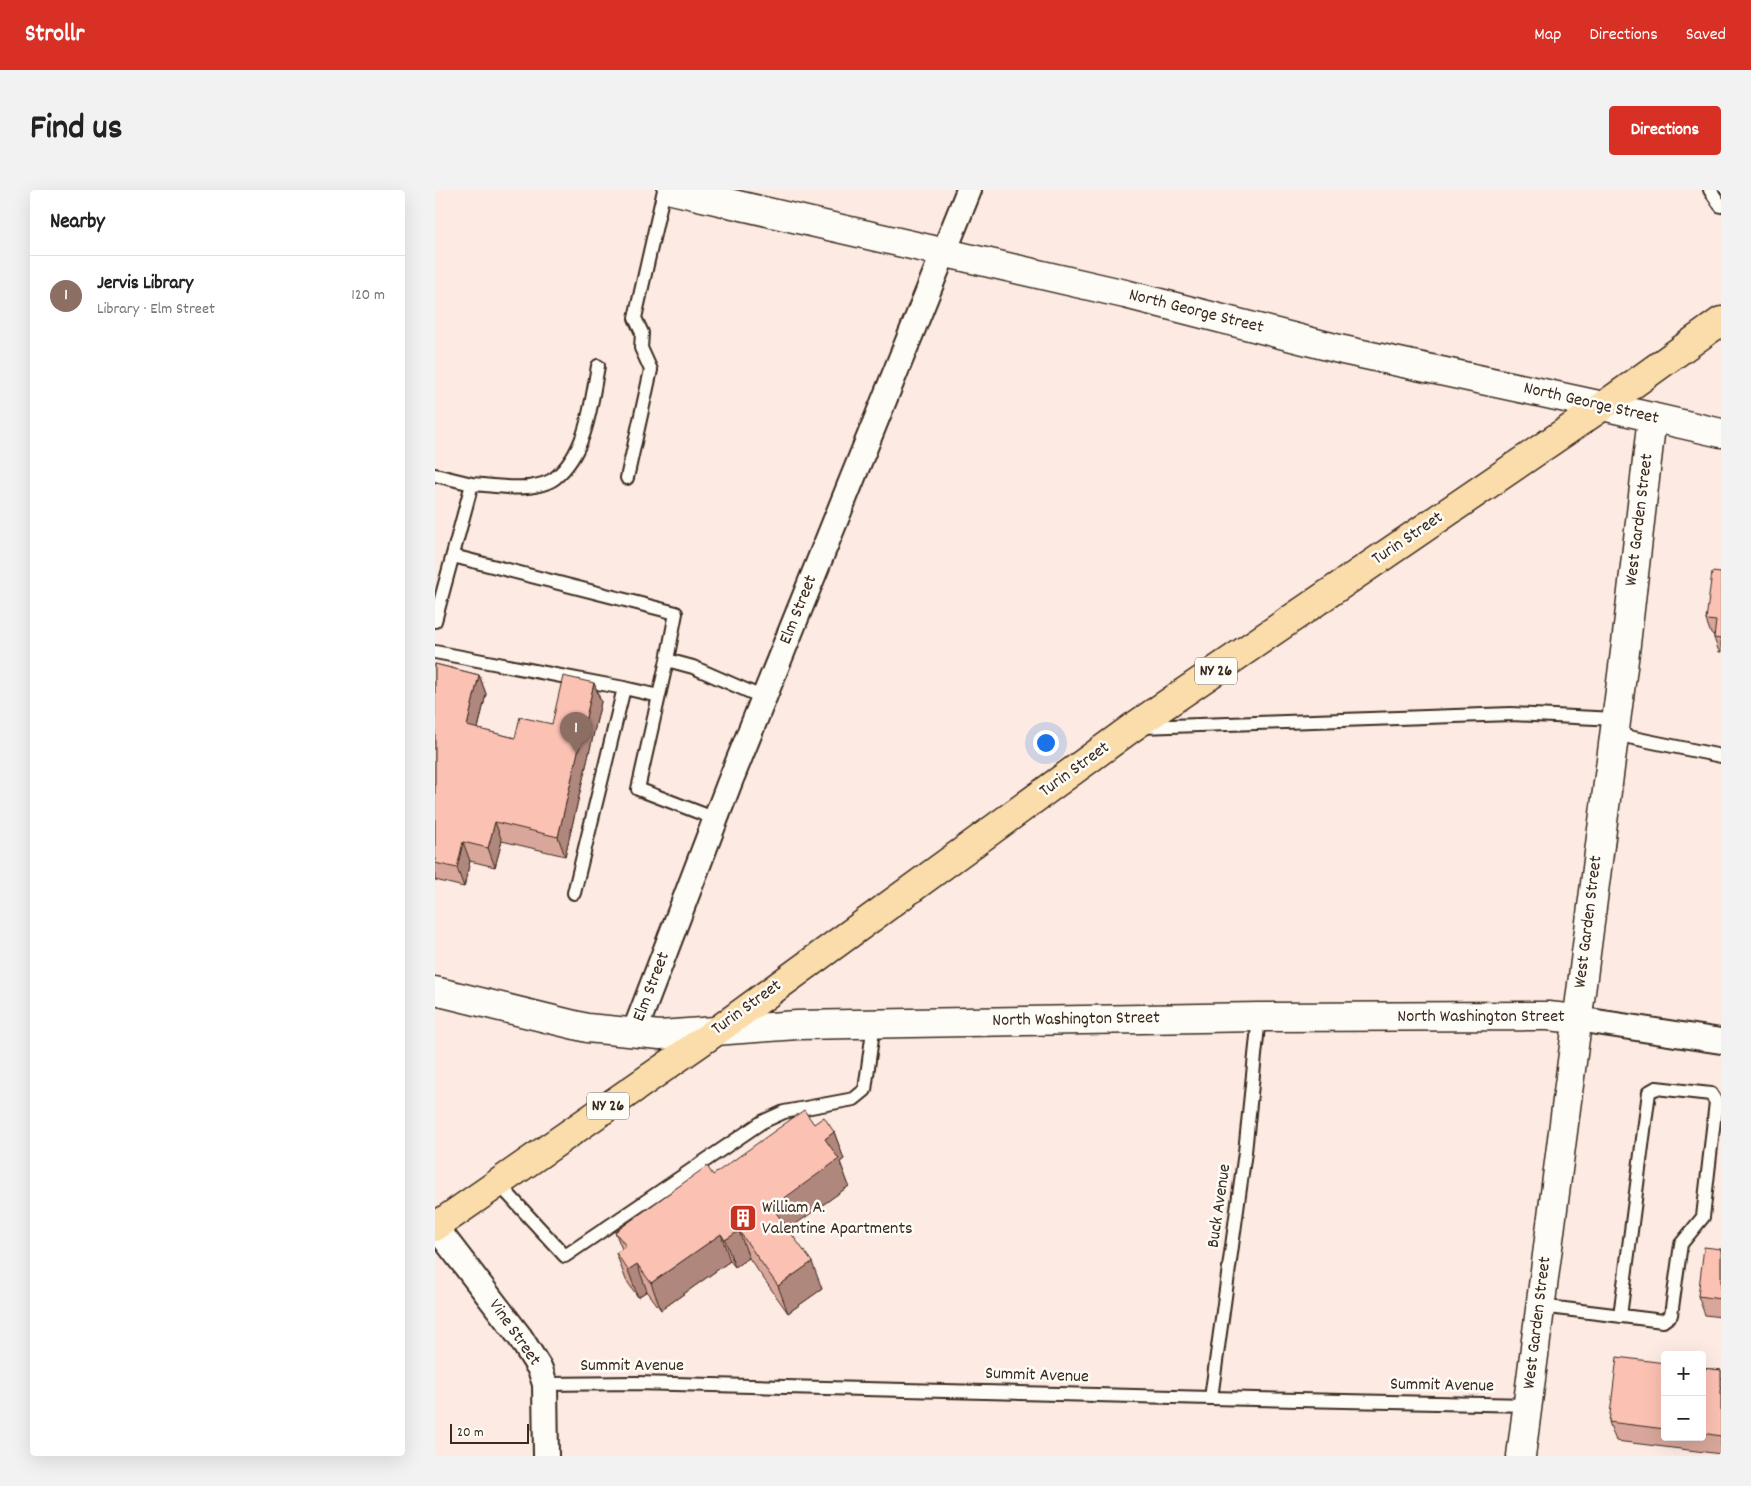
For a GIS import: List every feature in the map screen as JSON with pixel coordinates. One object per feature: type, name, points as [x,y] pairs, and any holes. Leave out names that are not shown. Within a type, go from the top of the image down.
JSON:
[{"type":"main road","name":"Turin Street","points":[[435,1226],[718,1030],[1133,727],[1603,406],[1721,321]]},
{"type":"street","name":"North George Street","points":[[672,190],[736,197],[944,253],[1125,294],[1343,350],[1721,433]]},
{"type":"street","name":"Elm Street","points":[[634,1033],[763,698],[969,190]]},
{"type":"street","name":"West Garden Street","points":[[1521,1456],[1615,727],[1652,417]]},
{"type":"street","name":"North Washington Street","points":[[435,992],[587,1028],[660,1035],[797,1025],[874,1023],[1548,1016],[1577,1018],[1721,1041]]},
{"type":"street","name":"Vine Street","points":[[435,1226],[520,1337],[540,1369],[545,1384],[545,1456]]},
{"type":"lane","points":[[627,478],[651,370],[641,348],[642,333],[635,318],[664,190]]},
{"type":"lane","points":[[1710,190],[1721,206]]},
{"type":"lane","points":[[435,475],[472,484],[532,487],[554,479],[567,465],[581,441],[598,366]]},
{"type":"lane","points":[[435,621],[472,484]]},
{"type":"lane","points":[[453,556],[675,613],[667,660],[638,789],[716,819]]},
{"type":"lane","points":[[435,652],[659,696]]},
{"type":"lane","points":[[667,660],[693,666],[763,698]]},
{"type":"lane","points":[[574,893],[624,688]]},
{"type":"lane","points":[[1133,727],[1511,714],[1615,727],[1721,756]]},
{"type":"lane","name":"Buck Avenue","points":[[1211,1398],[1245,1152],[1259,1018]]},
{"type":"lane","points":[[498,1183],[565,1256],[762,1122],[784,1112],[854,1099],[865,1090],[874,1023]]},
{"type":"lane","points":[[1540,1306],[1620,1316],[1663,1321],[1671,1315],[1681,1244],[1703,1217],[1716,1102],[1711,1094],[1656,1088],[1649,1092],[1620,1316]]},
{"type":"lane","name":"Summit Avenue","points":[[545,1384],[637,1382],[1528,1405]]},
{"type":"building","points":[[1712,572],[1721,573],[1721,639],[1714,638],[1716,621],[1706,620]]},
{"type":"building","points":[[435,664],[479,675],[467,726],[515,738],[520,717],[552,724],[563,676],[594,683],[558,837],[495,822],[488,848],[463,842],[457,868],[435,863]]},
{"type":"building","points":[[804,1110],[814,1124],[824,1117],[834,1132],[825,1139],[839,1159],[772,1207],[812,1262],[778,1286],[739,1231],[725,1240],[721,1234],[651,1283],[637,1264],[628,1270],[616,1253],[626,1246],[615,1232],[707,1166],[713,1175]]},
{"type":"building","points":[[1704,1247],[1721,1249],[1721,1299],[1698,1296]]},
{"type":"building","points":[[1617,1357],[1661,1362],[1661,1428],[1609,1422]]},
{"type":"building","points":[[1706,1368],[1721,1370],[1721,1436],[1706,1434]]},
{"type":"place","name":"Jervis Library","points":[[576,753]]},
{"type":"place","name":"William A. Valentine Apartments","points":[[743,1218]]}]
